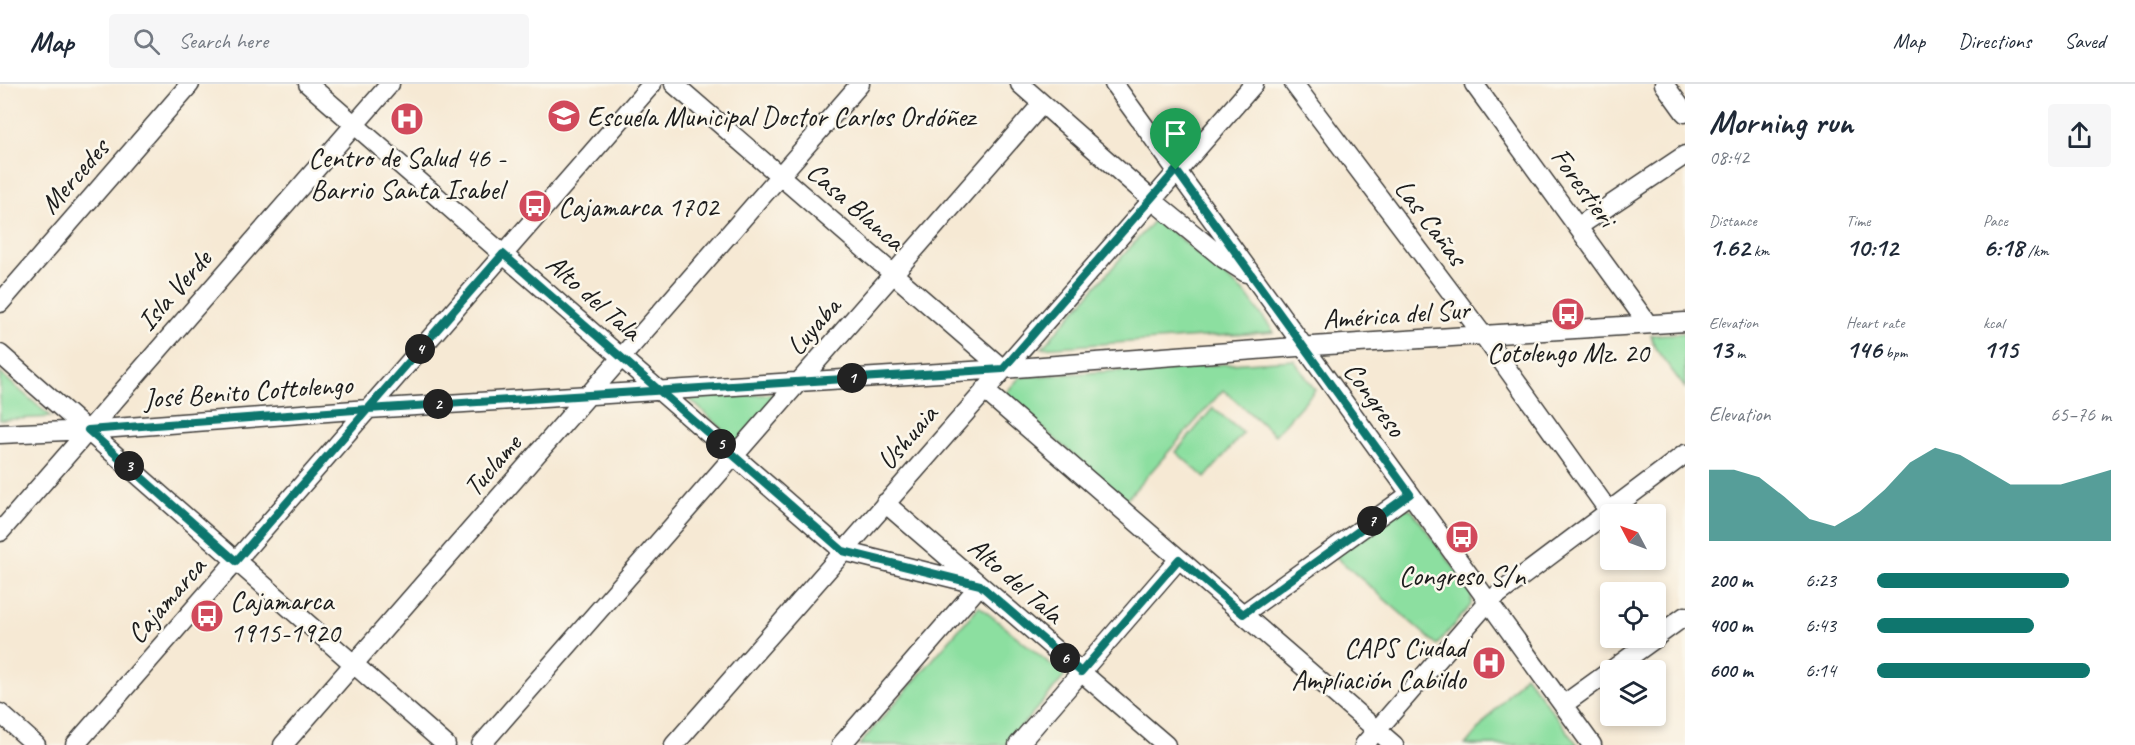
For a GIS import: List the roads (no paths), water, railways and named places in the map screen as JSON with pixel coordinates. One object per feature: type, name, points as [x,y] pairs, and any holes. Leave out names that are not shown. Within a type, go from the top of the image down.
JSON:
[{"type":"street","name":"Mercedes","points":[[0,303],[190,84]]},
{"type":"street","name":"Alto del Tala","points":[[308,84],[843,551]]},
{"type":"street","name":"Isla Verde","points":[[0,532],[390,84]]},
{"type":"street","name":"Cajamarca","points":[[75,745],[652,84]]},
{"type":"street","name":"Casa Blanca","points":[[674,84],[1003,369]]},
{"type":"street","name":"Tuclame","points":[[283,745],[860,84]]},
{"type":"street","points":[[1020,84],[1151,199],[1224,259],[1254,278]]},
{"type":"street","name":"Congreso","points":[[1114,84],[1592,745]]},
{"type":"street","name":"Ushuaia","points":[[674,745],[1176,170],[1254,84]]},
{"type":"street","name":"Las Cañas","points":[[1294,84],[1483,335],[1604,504]]},
{"type":"street","name":"Forestieri","points":[[1474,84],[1648,324]]},
{"type":"street","points":[[1664,84],[1685,113]]},
{"type":"street","name":"Luyaba","points":[[481,745],[1042,104]]},
{"type":"street","points":[[1579,226],[1685,155]]},
{"type":"street","name":"América del Sur","points":[[1003,369],[1685,322]]},
{"type":"street","points":[[0,354],[446,745]]},
{"type":"street","name":"José Benito Cottolengo","points":[[0,434],[1003,369]]},
{"type":"street","points":[[984,390],[1394,745]]},
{"type":"street","points":[[1616,504],[1685,454]]},
{"type":"street","points":[[1243,614],[1410,494]]},
{"type":"street","name":"Alto del Tala","points":[[885,503],[1166,745]]},
{"type":"street","points":[[1364,745],[1488,602],[1600,516]]},
{"type":"street","points":[[841,745],[980,585],[843,551]]},
{"type":"street","points":[[1018,745],[1179,559]]},
{"type":"street","points":[[1666,630],[1685,616]]},
{"type":"street","points":[[1563,705],[1641,648]]},
{"type":"street","points":[[0,713],[36,745]]},
{"type":"place","name":"Escuela Municipal Doctor Carlos Ordóñez","points":[[564,116]]},
{"type":"place","name":"Centro de Salud 46 - Barrio Santa Isabel","points":[[407,119]]},
{"type":"place","name":"Cajamarca 1702","points":[[535,206]]},
{"type":"place","name":"Cotolengo Mz. 20","points":[[1568,314]]},
{"type":"place","name":"Congreso S/n","points":[[1462,537]]},
{"type":"place","name":"Cajamarca 1915-1920","points":[[207,616]]},
{"type":"place","name":"CAPS Ciudad Ampliación Cabildo","points":[[1489,663]]}]
